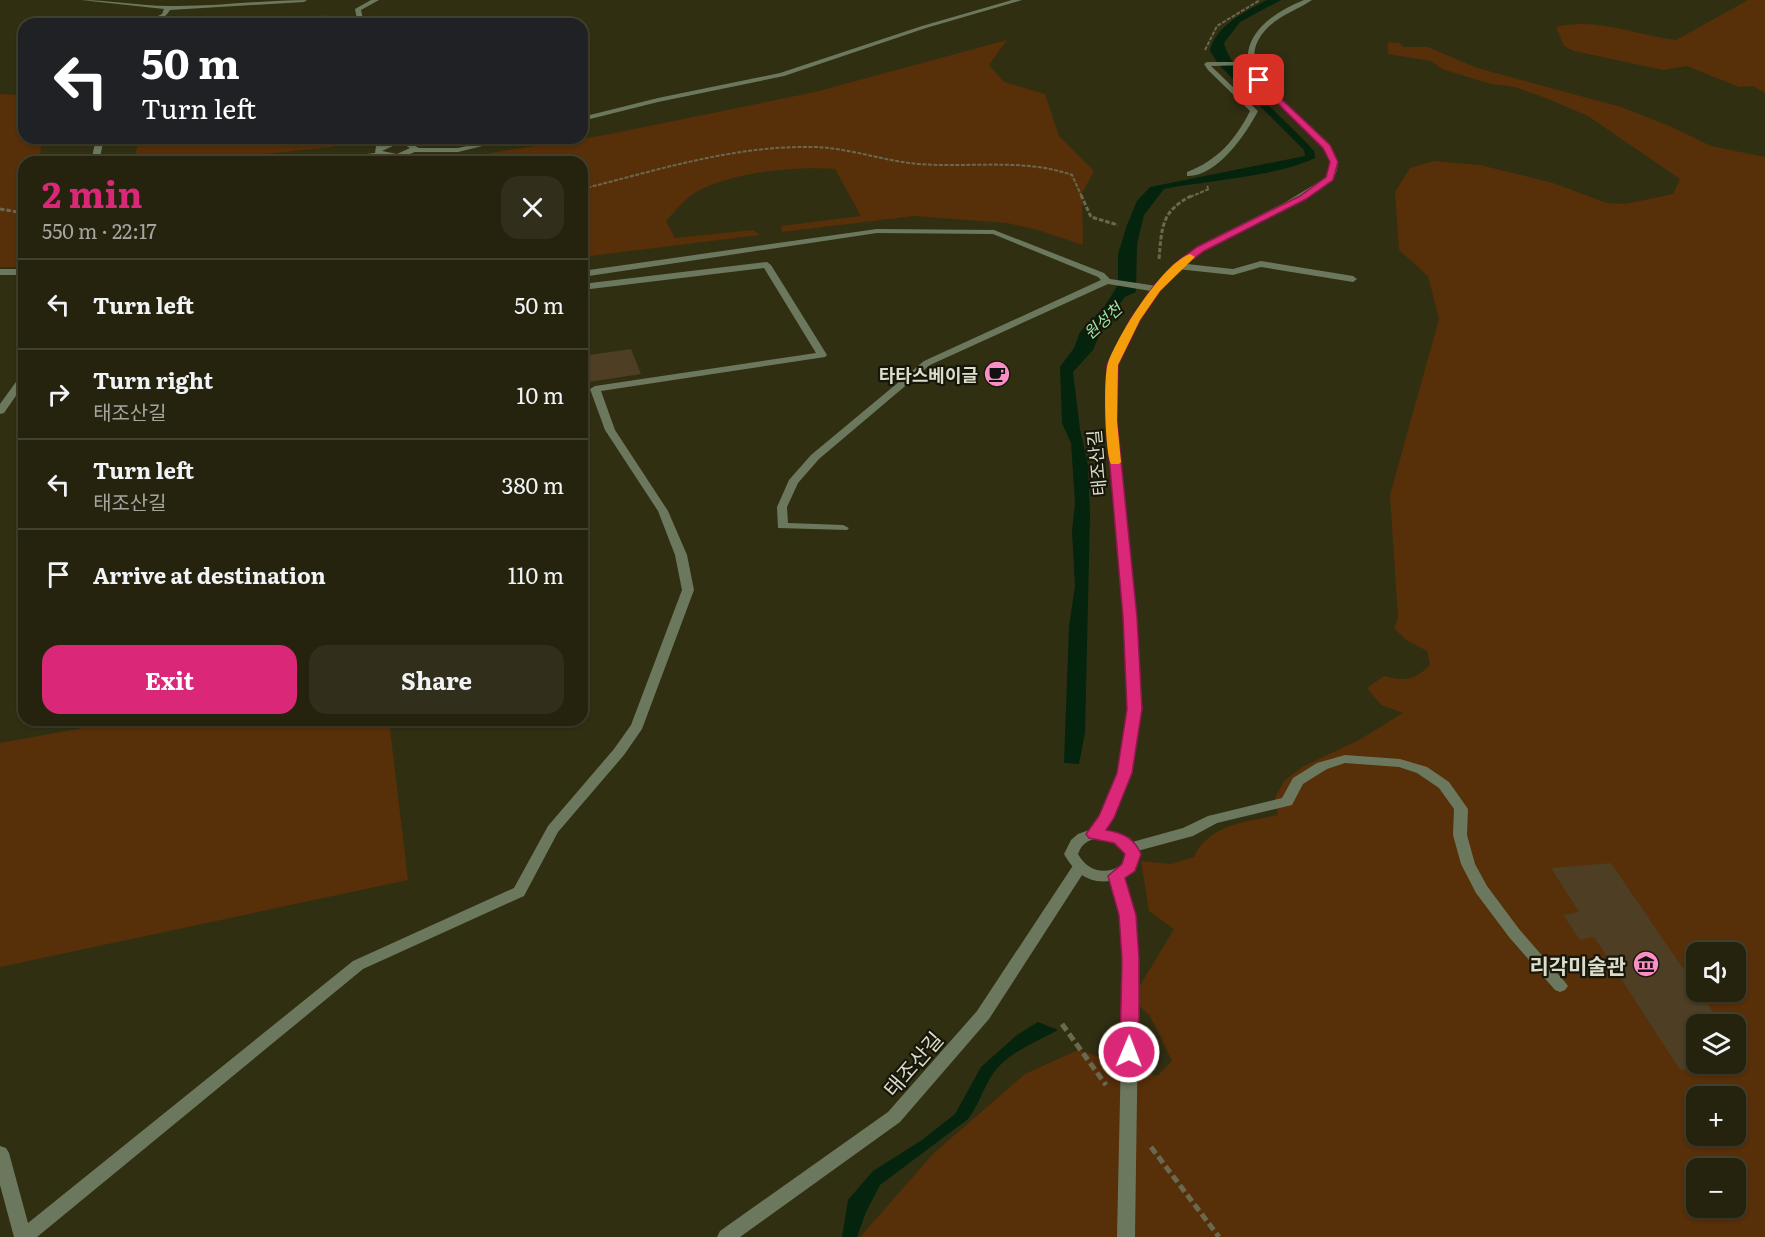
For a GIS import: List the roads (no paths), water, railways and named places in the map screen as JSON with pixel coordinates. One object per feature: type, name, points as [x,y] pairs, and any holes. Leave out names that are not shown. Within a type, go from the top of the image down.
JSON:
[{"type":"street","points":[[84,0],[168,8],[304,0]]},
{"type":"street","points":[[368,0],[375,0]]},
{"type":"street","points":[[360,18],[358,9],[375,0]]},
{"type":"street","points":[[588,117],[782,75],[924,27],[1019,0]]},
{"type":"street","points":[[1190,174],[1215,160],[1233,144],[1254,111],[1210,69],[1210,64],[1250,63],[1248,51],[1269,21],[1309,0]]},
{"type":"street","points":[[158,18],[164,15],[168,8]]},
{"type":"street","name":"태조산길","points":[[1094,834],[1106,818],[1125,773],[1135,709],[1130,617],[1111,421],[1113,365],[1135,320],[1159,286],[1177,266],[1200,249],[1303,198],[1330,178],[1334,162],[1327,147],[1259,80],[1250,63]]},
{"type":"street","points":[[379,154],[377,150],[385,144]]},
{"type":"street","points":[[411,144],[414,150]]},
{"type":"street","points":[[369,156],[379,154],[400,156],[414,150],[458,150],[484,144]]},
{"type":"street","points":[[588,273],[877,231],[994,232],[1111,282],[1159,286]]},
{"type":"street","points":[[1177,266],[1233,272],[1261,264],[1353,279]]},
{"type":"street","points":[[0,1153],[24,1237],[358,965],[519,892],[553,829],[619,752],[637,726],[688,590],[681,555],[663,511],[610,430],[595,390],[822,355],[767,265],[588,286]]},
{"type":"street","points":[[0,272],[18,272]]},
{"type":"street","points":[[843,528],[782,526],[782,507],[793,482],[815,457],[927,363],[1111,282]]},
{"type":"street","points":[[0,411],[18,386]]},
{"type":"street","points":[[1130,848],[1188,832],[1212,819],[1287,802],[1298,781],[1322,766],[1344,759],[1400,763],[1422,771],[1444,785],[1461,809],[1460,835],[1468,864],[1481,889],[1514,933],[1560,986]]},
{"type":"street","points":[[1094,834],[1119,838],[1130,848],[1132,861],[1124,872],[1116,876],[1096,876],[1079,868],[1071,854],[1077,840],[1094,834]]},
{"type":"street","name":"태조산길","points":[[726,1237],[894,1117],[983,1015],[1079,868]]},
{"type":"street","points":[[1116,876],[1128,915],[1131,959],[1126,1237]]},
{"type":"water","name":"원성천","points":[[1267,0],[1281,0],[1240,22],[1224,43],[1230,57],[1250,86],[1314,151],[1315,158],[1262,174],[1164,189],[1144,215],[1137,244],[1136,292],[1125,297],[1103,326],[1093,350],[1073,372],[1080,429],[1088,465],[1090,515],[1085,733],[1079,764],[1064,763],[1069,626],[1075,586],[1072,531],[1075,503],[1071,443],[1062,423],[1060,367],[1074,348],[1080,332],[1104,307],[1118,285],[1118,254],[1127,225],[1137,201],[1150,187],[1305,156],[1304,150],[1219,65],[1210,51],[1218,34],[1232,20]]},
{"type":"water","points":[[1038,1022],[1058,1030],[1019,1051],[1001,1064],[988,1082],[968,1119],[880,1185],[866,1212],[857,1237],[842,1237],[848,1200],[873,1171],[922,1140],[955,1114],[981,1067],[1017,1035]]},
{"type":"place","name":"타타스베이글","points":[[997,374]]},
{"type":"place","name":"리각미술관","points":[[1646,964]]}]
